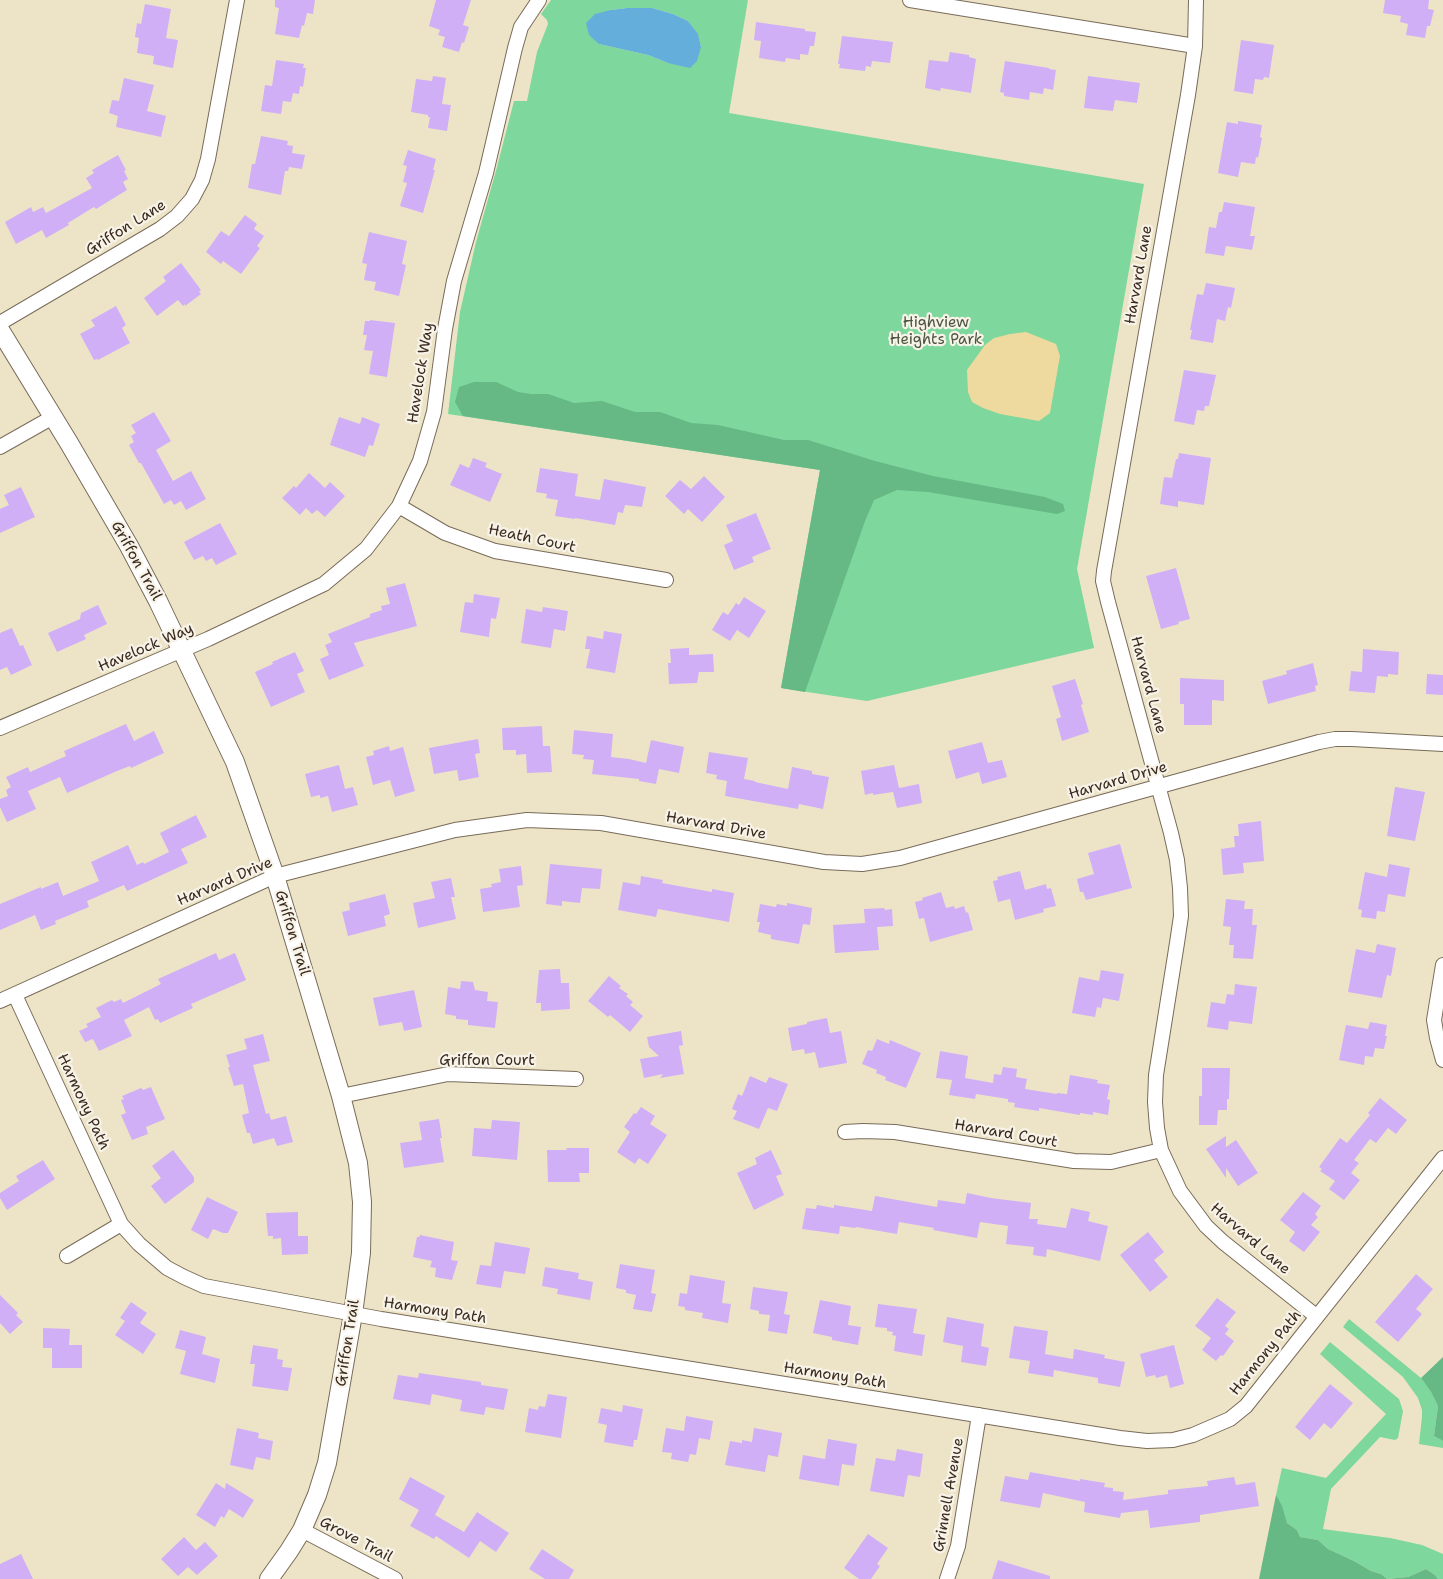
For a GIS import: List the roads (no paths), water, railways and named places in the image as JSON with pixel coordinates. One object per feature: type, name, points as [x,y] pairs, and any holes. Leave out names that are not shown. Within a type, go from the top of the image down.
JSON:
[{"type":"street","name":"Griffon Lane","points":[[0,323],[160,229],[178,216],[192,199],[202,180],[208,159],[237,0]]},
{"type":"street","name":"Havelock Way","points":[[0,728],[182,650],[324,584],[366,549],[399,506],[420,461],[434,412],[445,329],[454,281],[486,173],[515,48],[521,27],[539,0]]},
{"type":"street","points":[[910,0],[1195,46]]},
{"type":"street","name":"Harvard Lane","points":[[1196,0],[1195,46],[1188,95],[1103,581],[1172,833],[1180,888],[1181,916],[1156,1075],[1155,1102],[1161,1150],[1180,1191],[1206,1226],[1316,1316]]},
{"type":"street","name":"Griffon Trail","points":[[0,330],[128,546],[182,650],[235,762],[275,876],[341,1096],[358,1163],[362,1202],[362,1253],[327,1463],[317,1495],[302,1530],[289,1552],[269,1579]]},
{"type":"street","points":[[0,447],[53,417]]},
{"type":"street","name":"Heath Court","points":[[399,506],[445,533],[495,551],[666,580]]},
{"type":"street","name":"Harvard Drive","points":[[0,1001],[275,876],[455,830],[527,820],[600,822],[824,862],[862,864],[900,858],[1335,739],[1443,744]]},
{"type":"street","points":[[1443,965],[1434,1020],[1436,1038],[1443,1060]]},
{"type":"street","name":"Harmony Path","points":[[15,995],[121,1224],[139,1244],[167,1268],[204,1286],[353,1314],[1120,1438],[1147,1441],[1173,1440],[1193,1435],[1230,1419],[1246,1406],[1443,1158]]},
{"type":"street","name":"Griffon Court","points":[[341,1096],[448,1074],[576,1079]]},
{"type":"street","name":"Harvard Court","points":[[845,1132],[895,1132],[1074,1162],[1111,1162],[1161,1150]]},
{"type":"street","points":[[66,1256],[121,1224]]},
{"type":"street","name":"Grinnell Avenue","points":[[947,1579],[958,1546],[979,1415]]},
{"type":"street","name":"Grove Trail","points":[[302,1530],[395,1579]]},
{"type":"water","points":[[627,8],[652,8],[688,21],[698,34],[701,47],[697,61],[690,68],[668,63],[648,55],[599,44],[589,35],[586,23],[595,14]]},
{"type":"park label","name":"Highview Heights Park","points":[[936,332]]}]
